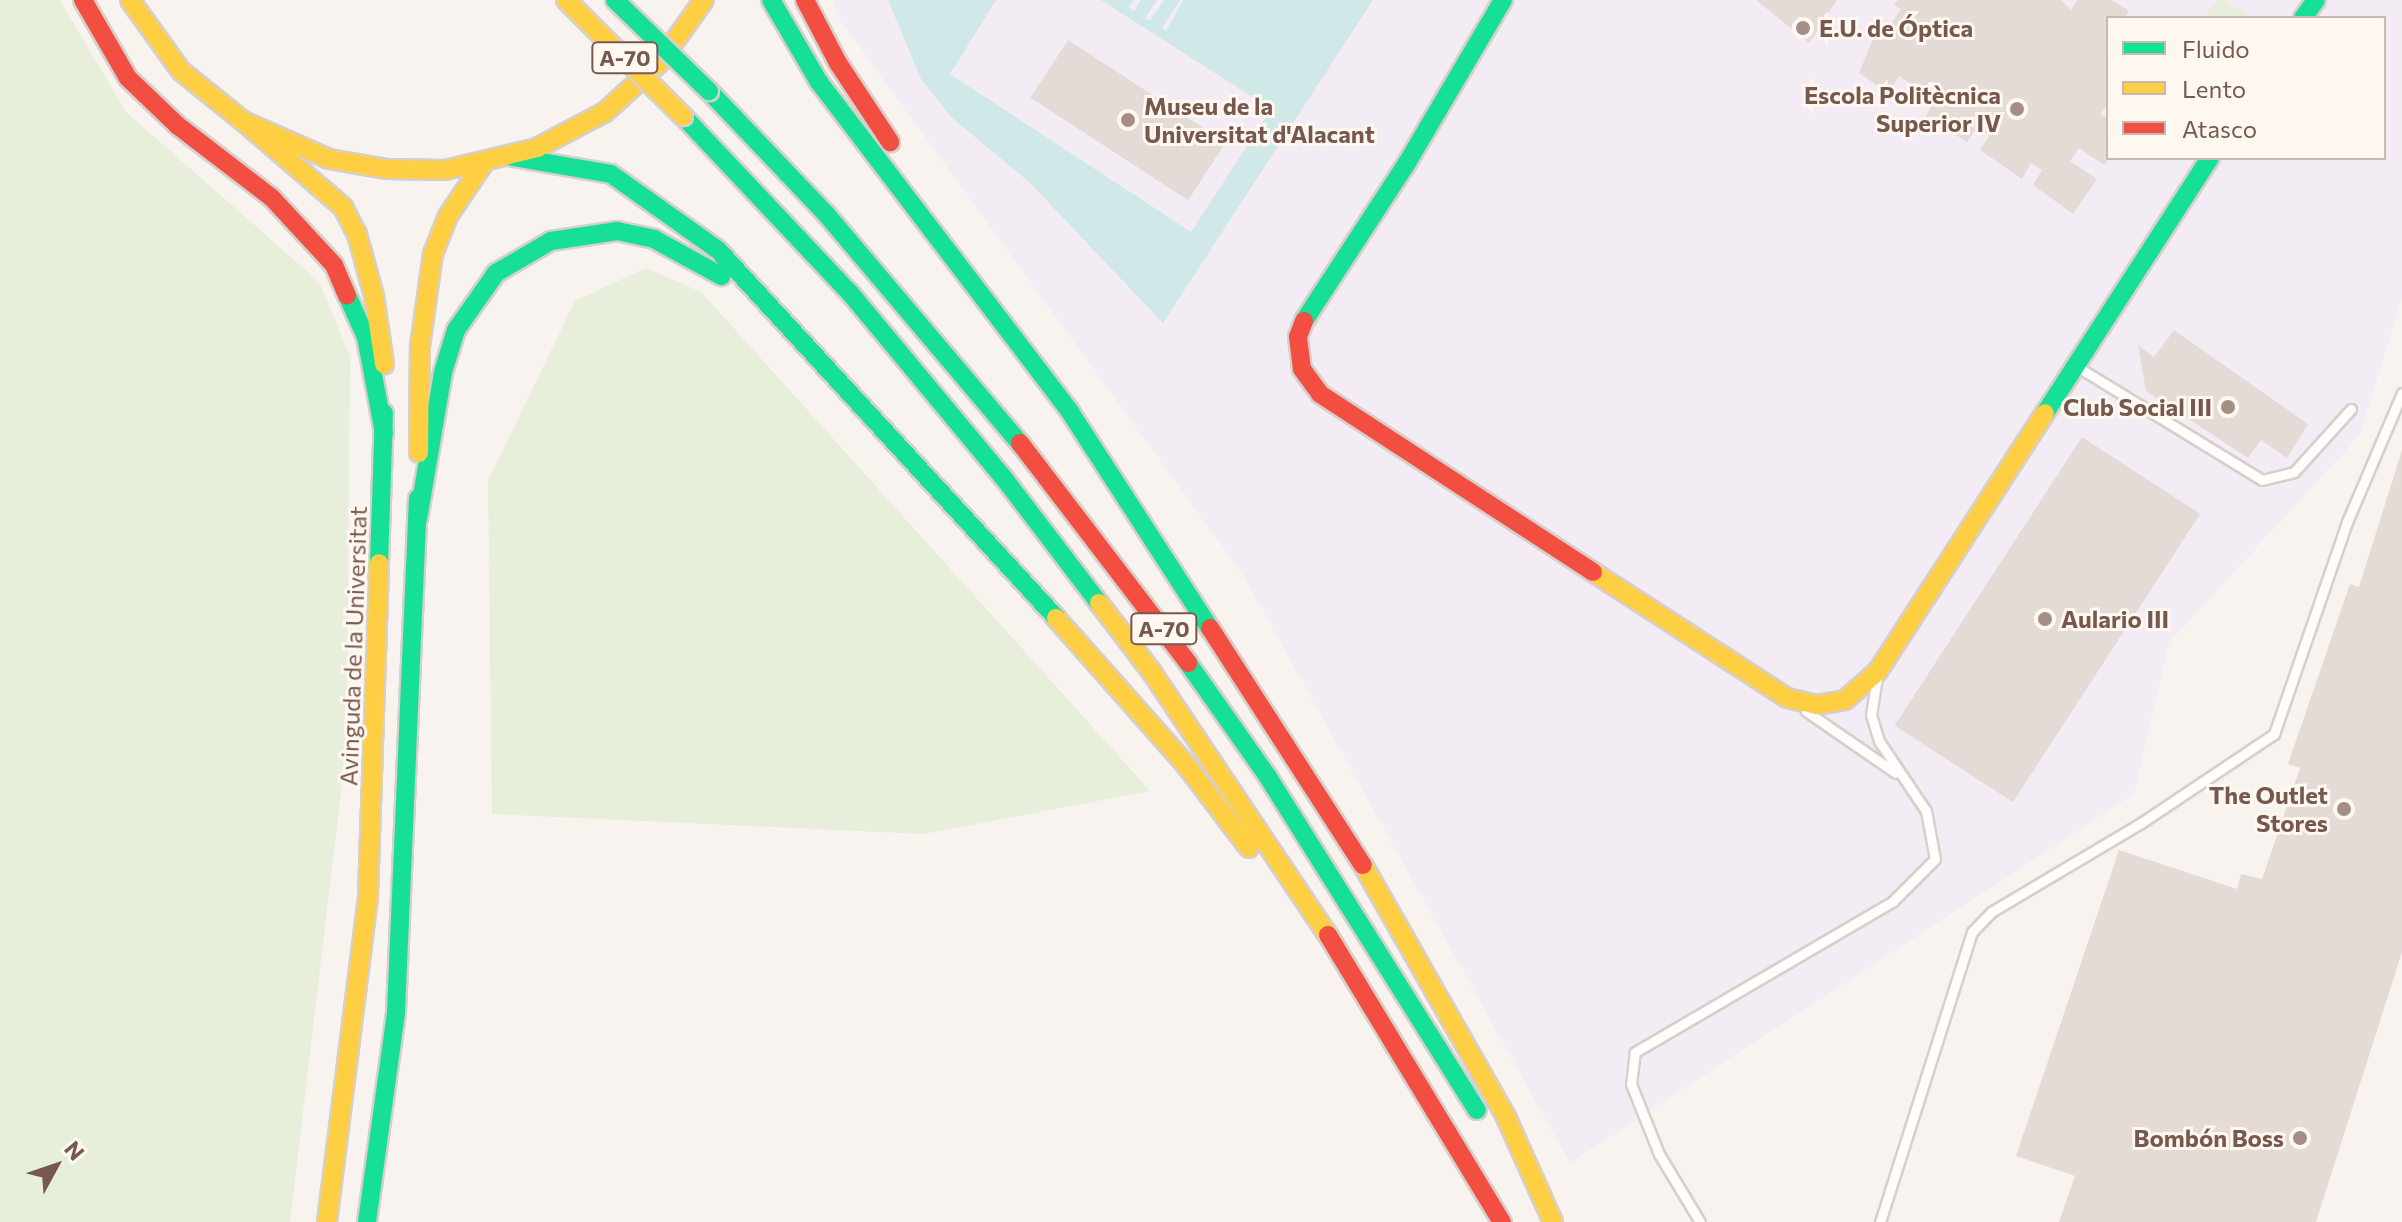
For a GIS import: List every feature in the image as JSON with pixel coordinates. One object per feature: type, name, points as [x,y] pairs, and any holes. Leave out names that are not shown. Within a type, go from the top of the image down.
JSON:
[{"type":"main road","points":[[83,0],[128,78],[177,125],[272,198],[334,265],[366,337],[384,433]]},
{"type":"main road","points":[[130,0],[181,71],[243,121],[329,159],[401,170],[483,164],[513,157],[569,134],[639,84],[684,33],[704,0]]},
{"type":"main road","name":"A-70","points":[[566,0],[683,116],[850,293],[1003,477],[1159,683],[1322,926],[1502,1222]]},
{"type":"main road","name":"A-70","points":[[615,0],[709,91],[827,215],[1004,424],[1153,614],[1354,910],[1546,1222]]},
{"type":"main road","points":[[771,0],[819,82],[1070,412],[1353,847],[1506,1117],[1553,1222]]},
{"type":"main road","points":[[785,0],[827,74],[932,227]]},
{"type":"main road","points":[[805,0],[838,63],[886,135],[932,227]]},
{"type":"main road","points":[[1503,0],[1407,163],[1305,319],[1298,337],[1302,369],[1320,394],[1787,698],[1817,705],[1845,700],[1878,671],[2209,160]]},
{"type":"main road","name":"Avinguda de la Universitat","points":[[243,121],[343,207],[357,234],[384,361],[368,896],[327,1222]]},
{"type":"main road","points":[[513,157],[611,174],[650,198],[718,250],[844,391],[1042,602],[1186,765],[1262,865],[1322,926]]},
{"type":"main road","points":[[367,1222],[396,1012],[418,519],[424,299],[448,216],[483,164]]},
{"type":"main road","points":[[418,519],[443,372],[456,330],[496,273],[551,241],[617,231],[690,255],[744,296],[844,391]]},
{"type":"lane","points":[[2074,364],[2262,480],[2294,472],[2351,409]]},
{"type":"lane","points":[[1880,1222],[1972,932],[1991,912],[2141,823],[2274,734],[2347,522],[2402,393]]},
{"type":"lane","points":[[1700,1222],[1659,1154],[1631,1084],[1635,1052],[1893,901],[1919,879],[1935,859],[1926,811],[1900,776],[1871,715],[1878,671]]},
{"type":"lane","points":[[1787,698],[1900,776]]},
{"type":"shaded area","points":[[833,0],[2402,0],[2402,298],[2360,435],[2169,643],[2134,794],[1570,1163],[1243,575],[838,17]]},
{"type":"green space","points":[[0,0],[60,0],[126,112],[319,282],[350,356],[347,741],[290,1222],[0,1222]]},
{"type":"green space","points":[[2217,0],[2224,0],[2249,16],[2205,16]]},
{"type":"green space","points":[[646,268],[701,292],[1150,791],[924,834],[492,814],[488,481],[575,301]]},
{"type":"water","points":[[888,0],[996,0],[950,74],[1191,232],[1271,109],[1101,0],[1134,0],[1129,7],[1134,11],[1141,0],[1157,0],[1145,18],[1150,21],[1164,0],[1180,0],[1162,28],[1166,31],[1183,0],[1373,0],[1163,323],[1029,182],[951,117],[921,79]]},
{"type":"building","name":"E.U. de Óptica","points":[[1756,0],[1837,0],[1809,43]]},
{"type":"building","name":"Escola Politècnica Superior IV","points":[[1898,0],[2061,0],[2071,10],[2077,0],[2112,0],[2129,11],[2126,16],[2106,16],[2106,106],[2100,114],[2106,118],[2108,160],[2104,165],[2079,148],[2070,161],[2097,179],[2073,214],[2033,185],[2042,170],[2031,163],[2022,179],[1980,150],[1989,136],[1977,127],[1967,142],[1926,116],[1935,100],[1899,76],[1888,93],[1859,73],[1875,34],[1882,37],[1901,9],[1894,5]]},
{"type":"building","name":"Museu de la Universitat d'Alacant","points":[[1068,40],[1226,142],[1188,200],[1030,98]]},
{"type":"building","name":"Club Social III","points":[[2174,330],[2308,424],[2287,458],[2261,440],[2248,458],[2146,391],[2138,345],[2154,357]]},
{"type":"building","name":"Aulario III","points":[[2082,437],[2200,514],[2013,802],[1895,726]]},
{"type":"building","name":"The Outlet Stores","points":[[2402,450],[2402,952],[2316,1222],[2059,1222],[2075,1176],[2016,1156],[2119,850],[2237,889],[2241,874],[2262,879],[2300,768],[2288,764],[2350,584],[2359,587]]},
{"type":"traffic: fast","points":[[615,0],[709,91]]},
{"type":"traffic: fast","points":[[771,0],[819,82],[1070,412],[1210,628]]},
{"type":"traffic: fast","points":[[1304,321],[1407,163],[1503,0]]},
{"type":"traffic: fast","points":[[2304,16],[2316,0]]},
{"type":"traffic: fast","points":[[709,91],[827,215],[1020,443]]},
{"type":"traffic: fast","points":[[683,116],[850,293],[1003,477],[1099,603]]},
{"type":"traffic: fast","points":[[513,157],[611,174],[718,250],[1056,618]]},
{"type":"traffic: fast","points":[[2045,413],[2209,160]]},
{"type":"traffic: fast","points":[[418,519],[443,372],[456,330],[496,273],[551,241],[617,231],[654,239],[721,276]]},
{"type":"traffic: fast","points":[[347,295],[366,337],[384,433]]},
{"type":"traffic: fast","points":[[379,563],[384,413]]},
{"type":"traffic: fast","points":[[367,1222],[396,1012],[418,498]]},
{"type":"traffic: fast","points":[[1188,663],[1268,777],[1477,1110]]},
{"type":"traffic: slow","points":[[130,0],[181,71],[243,121],[329,159],[387,169],[445,170],[537,148],[605,112],[659,63],[704,0]]},
{"type":"traffic: slow","points":[[566,0],[683,116]]},
{"type":"traffic: slow","points":[[243,121],[343,207],[357,234],[374,296],[384,364]]},
{"type":"traffic: slow","points":[[419,453],[420,346],[433,254],[448,216],[483,164]]},
{"type":"traffic: slow","points":[[1593,572],[1787,698],[1817,705],[1845,700],[1878,671],[2045,413]]},
{"type":"traffic: slow","points":[[327,1222],[368,896],[379,563]]},
{"type":"traffic: slow","points":[[1099,603],[1151,671],[1328,935]]},
{"type":"traffic: slow","points":[[1056,618],[1186,765],[1249,848]]},
{"type":"traffic: slow","points":[[1363,865],[1506,1117],[1553,1222]]},
{"type":"traffic: jam","points":[[83,0],[128,78],[177,125],[272,198],[334,265],[347,295]]},
{"type":"traffic: jam","points":[[805,0],[838,63],[890,142]]},
{"type":"traffic: jam","points":[[1304,321],[1298,337],[1302,369],[1320,394],[1593,572]]},
{"type":"traffic: jam","points":[[1020,443],[1188,663]]},
{"type":"traffic: jam","points":[[1210,628],[1363,865]]},
{"type":"traffic: jam","points":[[1328,935],[1502,1222]]},
{"type":"place","name":"E.U. de Óptica","points":[[1803,28]]},
{"type":"place","name":"Escola Politècnica Superior IV","points":[[2017,109]]},
{"type":"place","name":"Museu de la Universitat d'Alacant","points":[[1128,120]]},
{"type":"place","name":"Club Social III","points":[[2228,407]]},
{"type":"place","name":"Aulario III","points":[[2045,619]]},
{"type":"place","name":"The Outlet Stores","points":[[2344,809]]},
{"type":"place","name":"Bombón Boss","points":[[2300,1138]]}]
